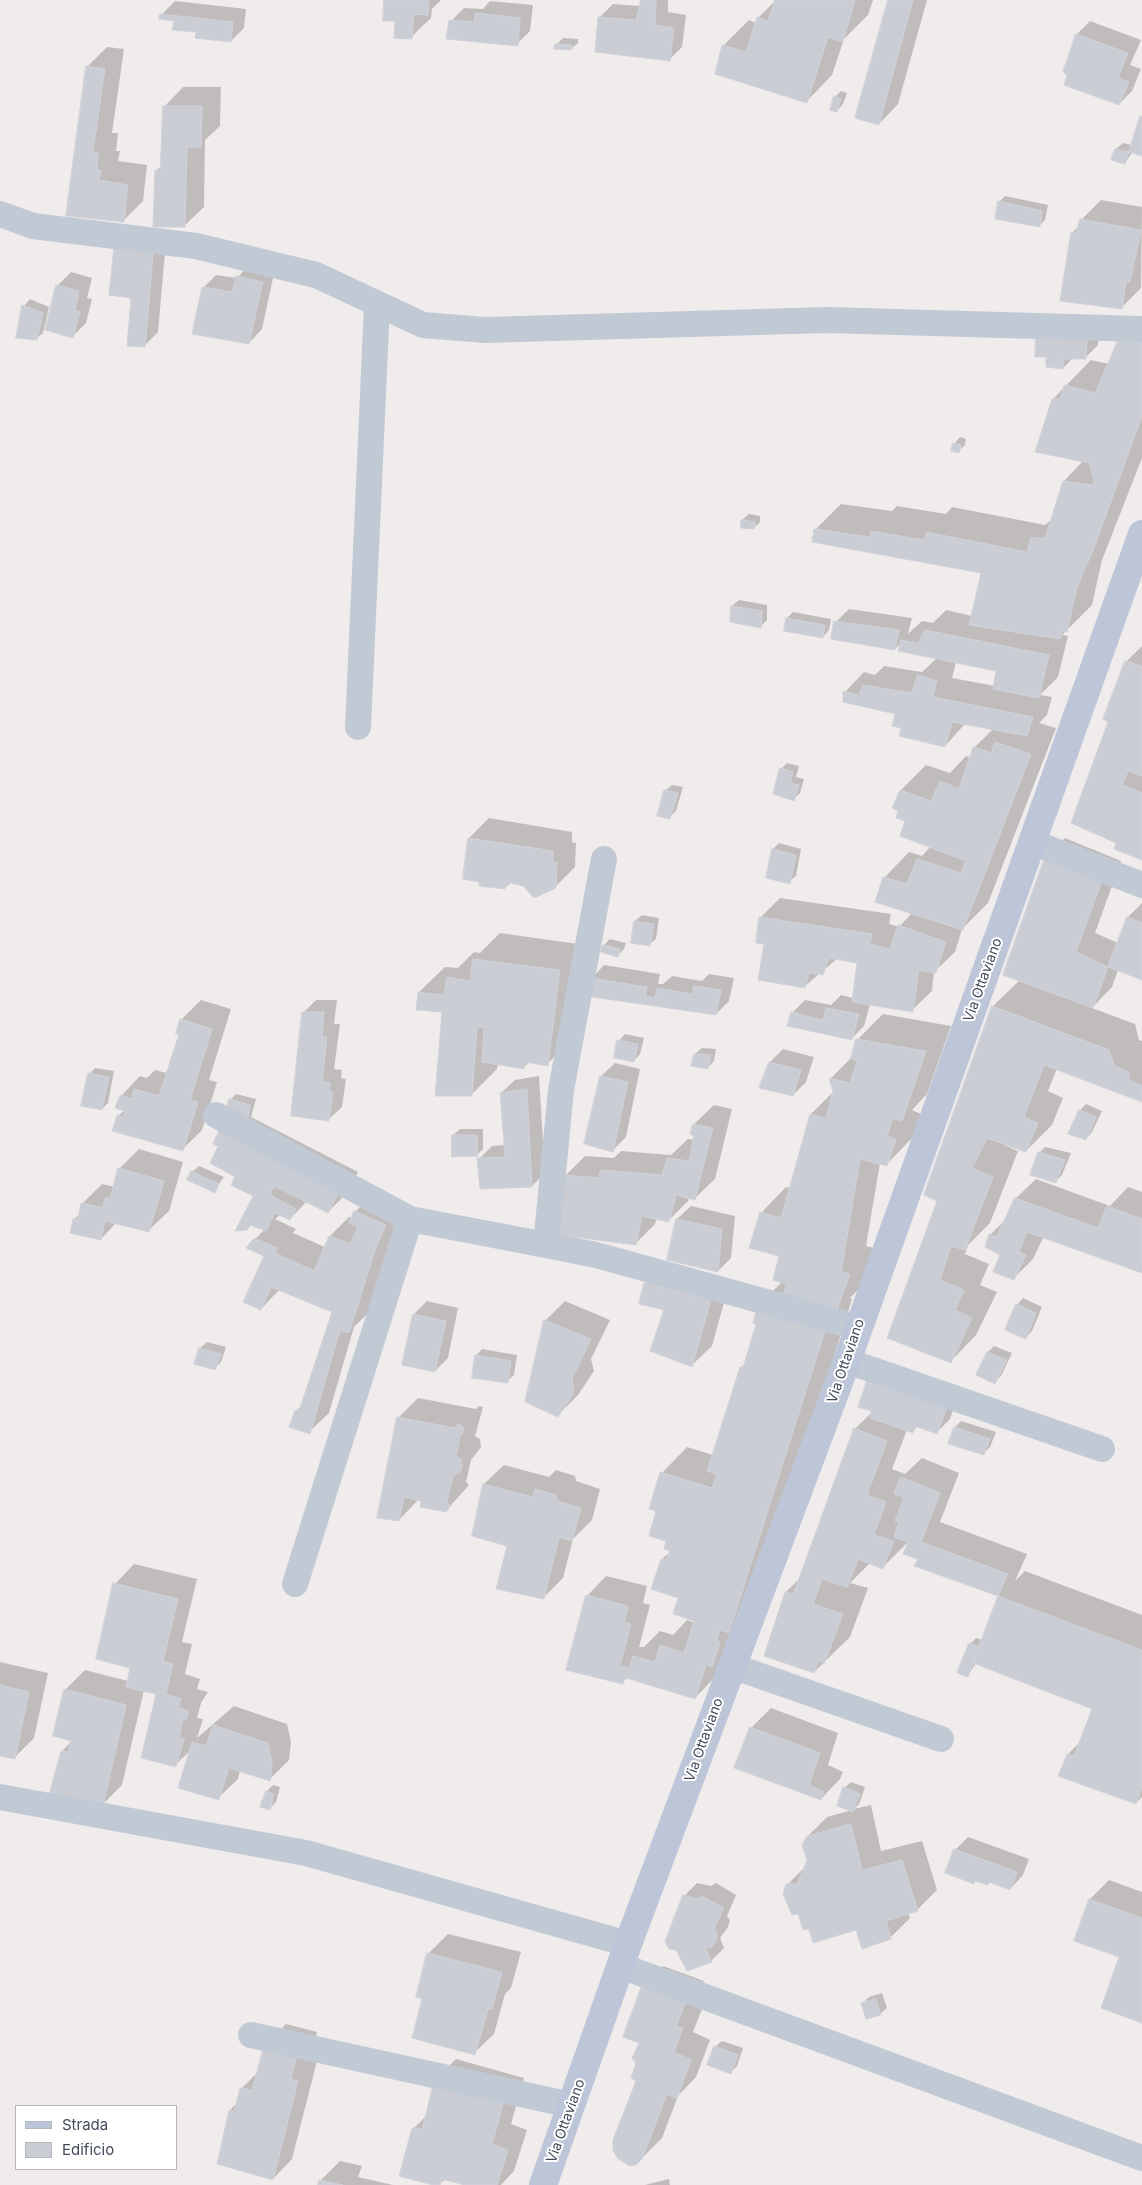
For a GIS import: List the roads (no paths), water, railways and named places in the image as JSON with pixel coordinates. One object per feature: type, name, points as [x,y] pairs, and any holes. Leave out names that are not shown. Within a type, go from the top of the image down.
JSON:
[{"type":"main road","name":"Via Ottaviano","points":[[543,2185],[624,1955],[847,1361],[1142,534]]},
{"type":"street","points":[[0,214],[33,226],[196,246],[316,275],[423,325],[485,330],[827,320],[1142,329]]},
{"type":"street","points":[[358,727],[377,305]]},
{"type":"street","points":[[1032,842],[1142,885]]},
{"type":"street","points":[[546,1245],[561,1090],[604,859]]},
{"type":"street","points":[[216,1116],[410,1219],[605,1257],[858,1327]]},
{"type":"street","points":[[295,1584],[410,1219]]},
{"type":"street","points":[[847,1361],[1102,1449]]},
{"type":"street","points":[[732,1666],[941,1739]]},
{"type":"street","points":[[0,1797],[306,1853],[624,1955],[1142,2158]]},
{"type":"street","points":[[251,2035],[571,2105]]}]
